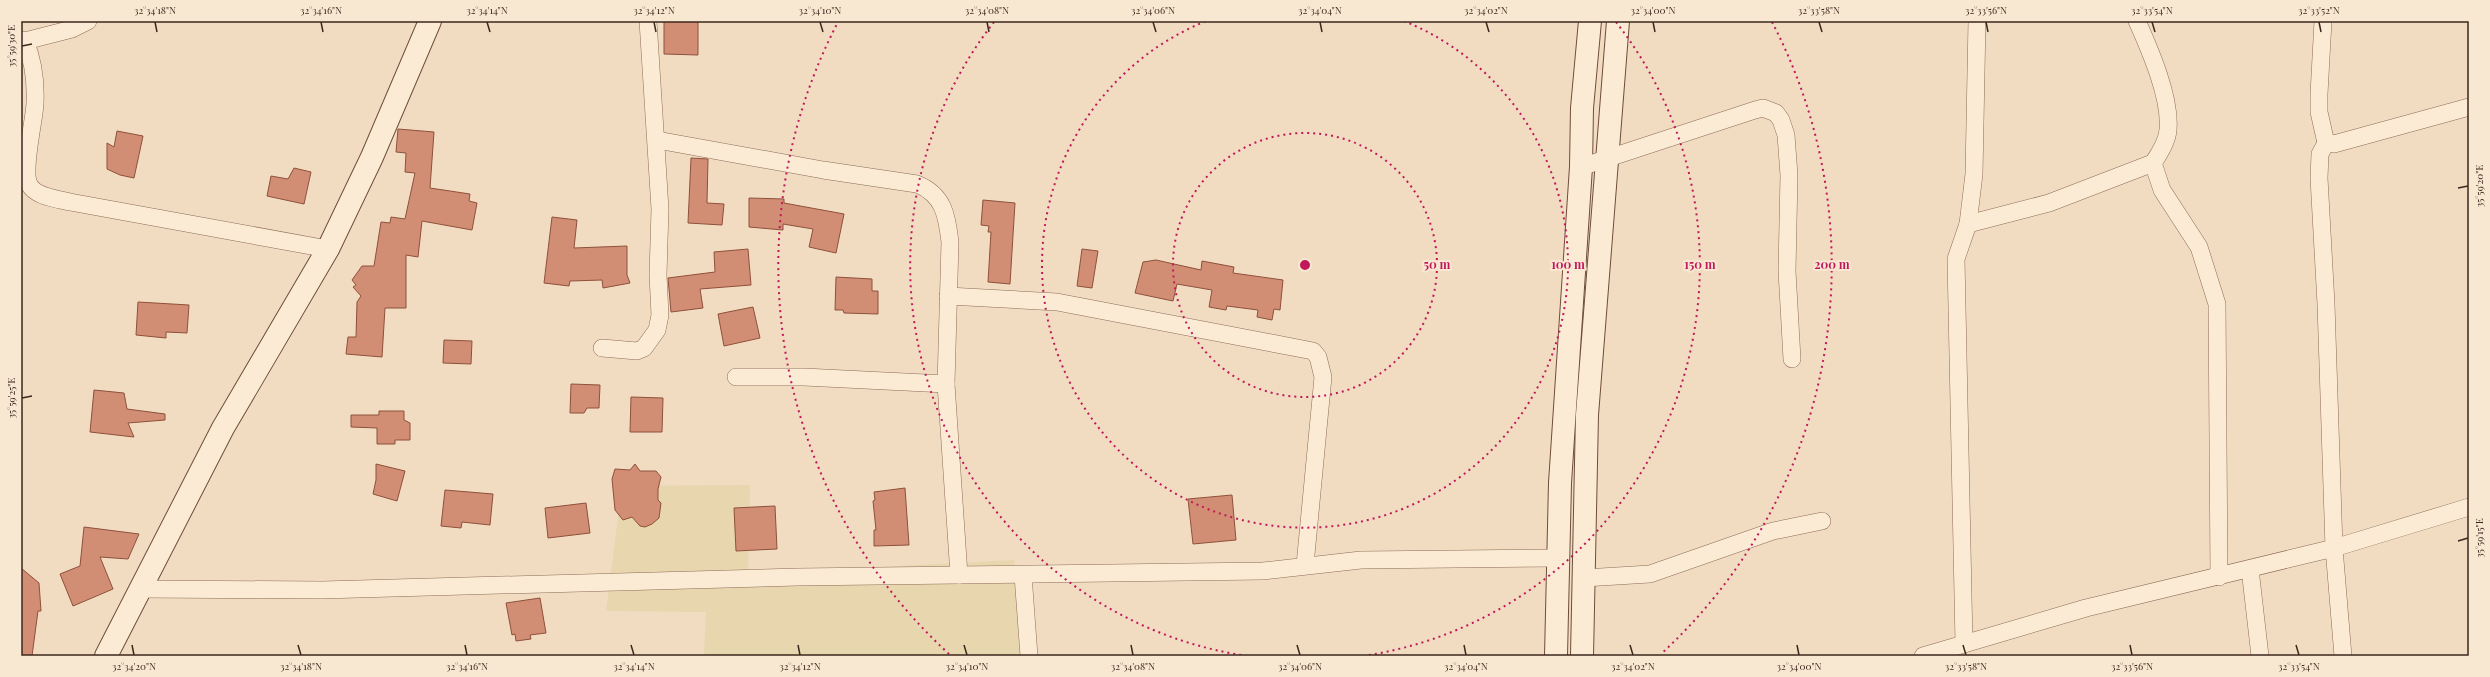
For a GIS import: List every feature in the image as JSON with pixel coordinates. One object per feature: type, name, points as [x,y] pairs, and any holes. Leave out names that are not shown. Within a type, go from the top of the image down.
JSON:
[{"type":"main road","points":[[106,656],[223,428],[328,249],[372,157],[430,21]]},
{"type":"main road","points":[[1556,656],[1568,340],[1581,167],[1582,108],[1590,21]]},
{"type":"main road","points":[[1582,656],[1587,415],[1618,21]]},
{"type":"street","points":[[88,21],[72,29],[23,41],[31,55],[35,78],[35,105],[26,172],[29,184],[34,190],[70,202],[328,249]]},
{"type":"street","points":[[602,348],[637,351],[649,343],[657,330],[660,315],[658,281],[660,209],[657,140],[648,21]]},
{"type":"street","points":[[1964,643],[1956,259],[1968,224],[1974,174],[1977,21]]},
{"type":"street","points":[[1968,224],[2049,203],[2153,163],[2162,149],[2168,131],[2168,114],[2149,47],[2137,21]]},
{"type":"street","points":[[2324,21],[2319,112],[2326,142],[2318,164],[2326,304],[2334,548],[2344,656]]},
{"type":"street","points":[[2326,142],[2334,144],[2469,107]]},
{"type":"street","points":[[1581,167],[1756,110],[1769,109],[1776,113],[1781,120],[1786,135],[1789,175],[1787,271],[1792,359]]},
{"type":"street","points":[[657,140],[823,170],[917,184],[928,188],[943,205],[947,218],[950,242],[946,384],[959,575]]},
{"type":"street","points":[[2153,163],[2162,190],[2199,247],[2217,304],[2219,577]]},
{"type":"street","points":[[948,296],[1057,302],[1312,351],[1318,357],[1323,377],[1305,565]]},
{"type":"street","points":[[736,377],[804,377],[946,384]]},
{"type":"street","points":[[1922,656],[2086,608],[2334,548],[2469,507]]},
{"type":"street","points":[[1584,578],[1650,574],[1773,531],[1822,521]]},
{"type":"street","points":[[141,589],[330,590],[959,575],[1263,571],[1305,565],[1361,560],[1559,558]]},
{"type":"street","points":[[2250,569],[2260,656]]},
{"type":"street","points":[[1024,575],[1030,656]]},
{"type":"shaded area","points":[[750,485],[748,574],[1014,560],[1029,656],[704,656],[706,612],[606,611],[622,486]]},
{"type":"building","points":[[664,21],[698,21],[698,55],[664,54]]},
{"type":"building","points":[[398,129],[434,132],[430,188],[470,194],[469,201],[477,203],[472,230],[422,221],[418,257],[406,255],[406,308],[385,308],[382,357],[346,354],[348,337],[356,337],[357,302],[361,296],[353,287],[356,285],[352,280],[362,266],[374,266],[381,222],[390,223],[391,217],[405,219],[415,173],[405,172],[406,153],[396,152]]},
{"type":"building","points":[[117,131],[143,136],[134,178],[120,175],[107,169],[107,143],[114,147]]},
{"type":"building","points":[[691,158],[708,159],[707,203],[724,204],[722,225],[688,223]]},
{"type":"building","points":[[294,168],[311,172],[304,204],[267,196],[271,176],[288,179]]},
{"type":"building","points":[[749,198],[784,199],[784,203],[844,214],[836,253],[809,247],[813,229],[783,224],[783,230],[749,227]]},
{"type":"building","points":[[983,200],[1015,203],[1010,284],[988,282],[991,232],[988,232],[989,226],[981,225]]},
{"type":"building","points":[[552,217],[577,220],[574,248],[627,246],[627,275],[630,283],[603,288],[602,280],[570,281],[569,286],[544,283]]},
{"type":"building","points":[[748,249],[751,285],[700,289],[703,308],[671,312],[668,278],[715,272],[714,252]]},
{"type":"building","points":[[1082,249],[1098,251],[1092,288],[1077,286]]},
{"type":"building","points":[[1156,260],[1201,270],[1202,261],[1234,267],[1233,273],[1283,280],[1280,310],[1274,309],[1272,320],[1257,317],[1258,310],[1227,306],[1226,310],[1209,307],[1212,290],[1177,284],[1173,301],[1135,293],[1143,262]]},
{"type":"building","points":[[836,277],[872,279],[872,291],[878,291],[878,314],[844,313],[843,310],[835,310]]},
{"type":"building","points":[[138,302],[189,305],[187,333],[166,332],[166,338],[136,335]]},
{"type":"building","points":[[753,307],[760,338],[724,346],[718,314]]},
{"type":"building","points":[[444,340],[472,341],[471,364],[443,363]]},
{"type":"building","points":[[571,384],[600,385],[599,408],[587,408],[584,413],[570,413]]},
{"type":"building","points":[[94,390],[124,393],[127,409],[165,414],[165,420],[128,423],[134,437],[90,432]]},
{"type":"building","points":[[631,397],[663,398],[662,432],[630,432]]},
{"type":"building","points":[[379,411],[404,411],[404,420],[410,423],[410,440],[395,440],[395,444],[377,444],[377,428],[351,427],[351,415],[379,415]]},
{"type":"building","points":[[376,464],[405,471],[397,501],[373,494],[376,480]]},
{"type":"building","points":[[635,464],[640,471],[656,471],[661,477],[658,489],[658,500],[661,503],[659,518],[652,524],[645,527],[640,526],[632,517],[623,520],[615,510],[612,479],[615,469],[630,470]]},
{"type":"building","points":[[905,488],[909,545],[874,546],[874,530],[876,530],[873,501],[875,500],[874,492]]},
{"type":"building","points":[[445,490],[493,494],[490,525],[462,522],[461,528],[441,526]]},
{"type":"building","points":[[1232,495],[1236,540],[1193,544],[1188,499]]},
{"type":"building","points":[[586,503],[590,533],[548,538],[545,508]]},
{"type":"building","points":[[775,506],[777,549],[736,551],[734,508]]},
{"type":"building","points":[[84,527],[139,534],[128,559],[100,557],[113,589],[73,606],[60,574],[80,566]]},
{"type":"building","points":[[21,568],[39,583],[41,611],[38,611],[32,656],[21,656]]},
{"type":"building","points":[[540,598],[546,633],[530,635],[531,639],[516,641],[515,634],[512,635],[506,603]]}]
